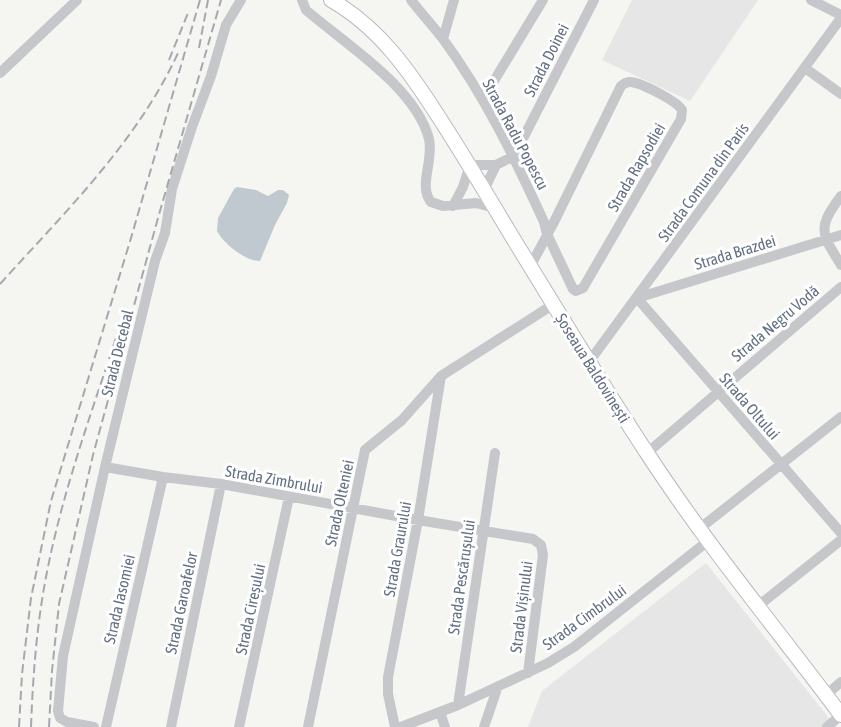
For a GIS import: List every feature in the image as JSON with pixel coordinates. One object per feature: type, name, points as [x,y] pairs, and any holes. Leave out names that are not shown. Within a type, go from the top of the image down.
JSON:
[{"type":"main road","name":"Șoseaua Baldovinești","points":[[331,0],[380,37],[403,63],[470,165],[530,267],[647,453],[699,530],[841,715]]},
{"type":"street","points":[[0,73],[77,0]]},
{"type":"street","name":"Strada Decebal","points":[[94,727],[62,721],[60,718],[58,711],[63,656],[105,467],[155,261],[165,233],[172,189],[226,25],[241,0]]},
{"type":"street","points":[[294,0],[304,5],[380,72],[397,88],[420,118],[429,140],[429,167],[425,191],[427,198],[437,206],[476,203],[495,208]]},
{"type":"street","name":"Strada Radu Popescu","points":[[411,0],[443,39],[483,99],[514,156],[544,222],[547,234],[576,291]]},
{"type":"street","points":[[443,39],[454,0]]},
{"type":"street","points":[[483,99],[543,0]]},
{"type":"street","name":"Strada Doinei","points":[[514,156],[594,0]]},
{"type":"street","points":[[811,0],[841,17]]},
{"type":"street","name":"Strada Comuna din Paris","points":[[589,362],[841,17]]},
{"type":"street","points":[[805,68],[841,94]]},
{"type":"street","name":"Strada Rapsodiei","points":[[547,234],[621,86],[625,83],[634,83],[680,106],[682,114],[584,288],[576,291]]},
{"type":"street","points":[[453,206],[463,187],[470,165],[496,165],[514,156]]},
{"type":"street","points":[[484,190],[496,165]]},
{"type":"street","points":[[841,196],[824,224],[825,240],[841,265]]},
{"type":"street","points":[[530,267],[547,234]]},
{"type":"street","name":"Strada Brazdei","points":[[637,298],[841,235]]},
{"type":"street","name":"Strada Negru Vodă","points":[[647,453],[841,287]]},
{"type":"street","name":"Strada Oltului","points":[[637,298],[781,466],[841,532]]},
{"type":"street","name":"Strada Olteniei","points":[[308,727],[365,450],[402,420],[441,376],[554,304]]},
{"type":"street","name":"Strada Graurului","points":[[395,727],[387,694],[388,677],[418,520],[441,376]]},
{"type":"street","points":[[699,530],[841,417]]},
{"type":"street","name":"Strada Pescărușului","points":[[458,705],[495,453]]},
{"type":"street","name":"Strada Zimbrului","points":[[105,467],[221,484],[418,520],[534,538],[541,545]]},
{"type":"street","name":"Strada Iasomiei","points":[[106,727],[163,477]]},
{"type":"street","name":"Strada Garoafelor","points":[[171,727],[221,484]]},
{"type":"street","name":"Strada Cireșului","points":[[239,727],[289,497]]},
{"type":"street","points":[[758,606],[841,540]]},
{"type":"street","name":"Strada Cimbrului","points":[[401,727],[458,705],[528,673],[574,647],[708,541]]},
{"type":"street","name":"Strada Vișinului","points":[[528,673],[543,555],[541,545]]},
{"type":"street","points":[[826,695],[841,682]]},
{"type":"street","points":[[484,727],[498,686]]},
{"type":"street","points":[[440,712],[445,727]]},
{"type":"street","points":[[827,727],[841,715]]},
{"type":"shaded area","points":[[632,0],[758,0],[690,101],[602,60]]},
{"type":"shaded area","points":[[237,187],[256,190],[268,196],[278,190],[283,190],[289,195],[260,261],[248,258],[236,251],[217,231],[218,218]]},
{"type":"shaded area","points":[[706,563],[836,727],[528,727],[542,691]]},
{"type":"railway","points":[[19,727],[22,674],[31,598],[51,501],[200,0]]},
{"type":"railway","points":[[199,48],[208,0]]},
{"type":"railway","points":[[49,727],[59,604],[93,455],[221,0]]},
{"type":"railway","points":[[169,60],[188,13]]},
{"type":"railway","points":[[0,284],[74,203],[121,146],[142,117],[178,53]]},
{"type":"railway","points":[[31,727],[36,647],[54,538],[70,480],[116,338]]}]
